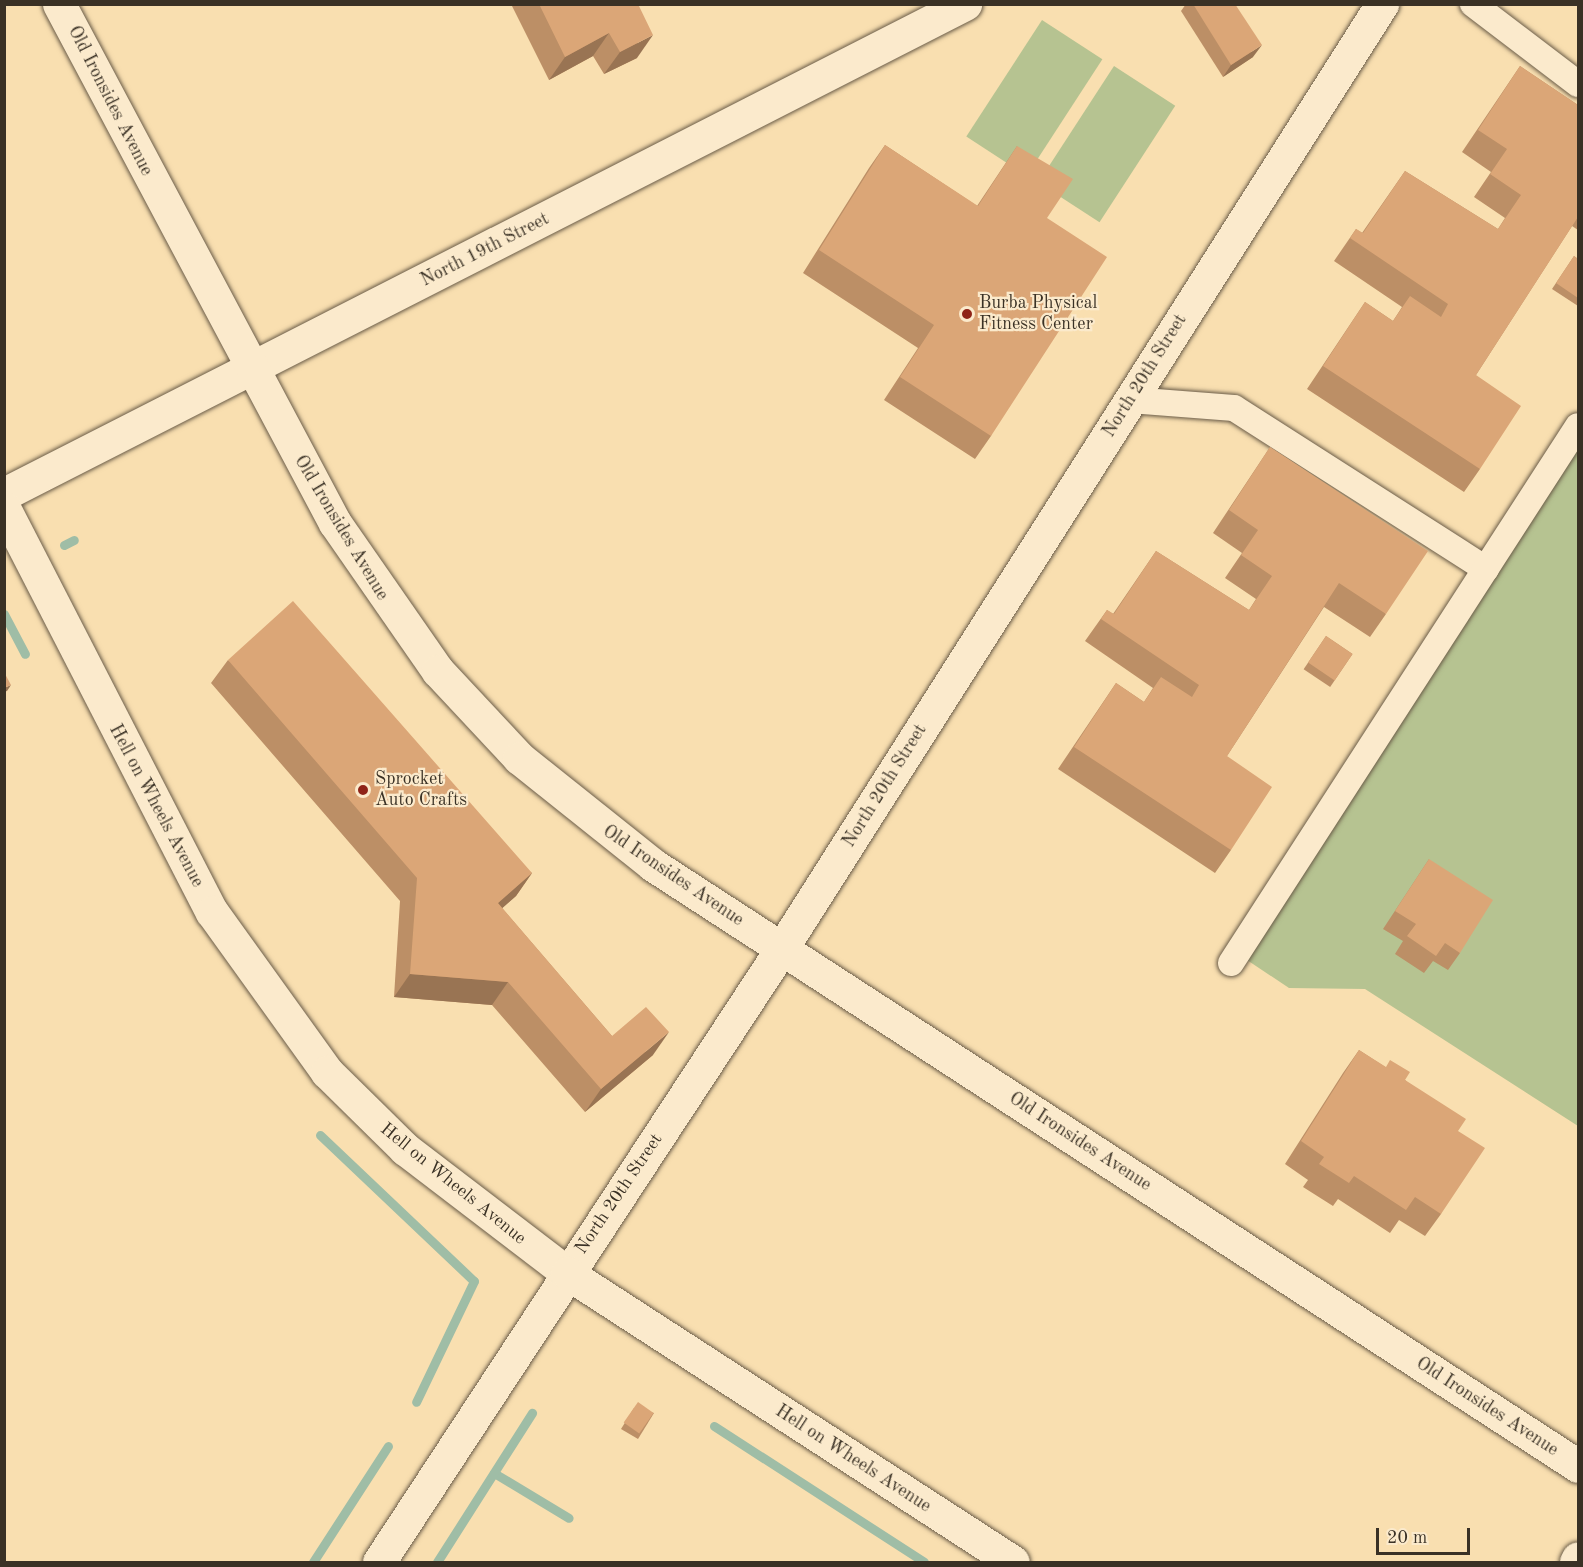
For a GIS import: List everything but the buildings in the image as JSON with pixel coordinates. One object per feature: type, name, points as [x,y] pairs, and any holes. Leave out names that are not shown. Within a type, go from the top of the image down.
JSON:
[{"type":"street","name":"Old Ironsides Avenue","points":[[59,4],[249,371],[370,580],[482,721],[602,829],[1578,1466]]},
{"type":"street","name":"North 19th Street","points":[[4,494],[965,4]]},
{"type":"street","name":"North 20th Street","points":[[379,1563],[782,948],[1382,4]]},
{"type":"street","points":[[1473,4],[1578,84]]},
{"type":"street","points":[[1130,400],[1234,408],[1486,568]]},
{"type":"street","points":[[1231,963],[1578,426]]},
{"type":"street","name":"Hell on Wheels Avenue","points":[[4,508],[170,836],[212,912],[292,1030],[405,1149],[567,1273],[1013,1563]]},
{"type":"street","points":[[1576,1563],[1578,1558]]},
{"type":"green space","points":[[1042,20],[1102,59],[1027,176],[966,137]]},
{"type":"green space","points":[[1114,66],[1175,106],[1100,222],[1038,183]]},
{"type":"green space","points":[[1578,447],[1578,1126],[1365,989],[1289,988],[1247,960]]},
{"type":"waterway","points":[[64,545],[74,540]]},
{"type":"waterway","points":[[4,614],[25,654]]},
{"type":"waterway","points":[[320,1135],[474,1281],[416,1402]]},
{"type":"waterway","points":[[437,1562],[532,1413]]},
{"type":"waterway","points":[[714,1426],[924,1562]]},
{"type":"waterway","points":[[313,1562],[388,1446]]},
{"type":"waterway","points":[[494,1473],[569,1518]]},
{"type":"place","name":"Burba Physical Fitness Center","points":[[967,314]]},
{"type":"place","name":"Sprocket Auto Crafts","points":[[363,790]]}]
